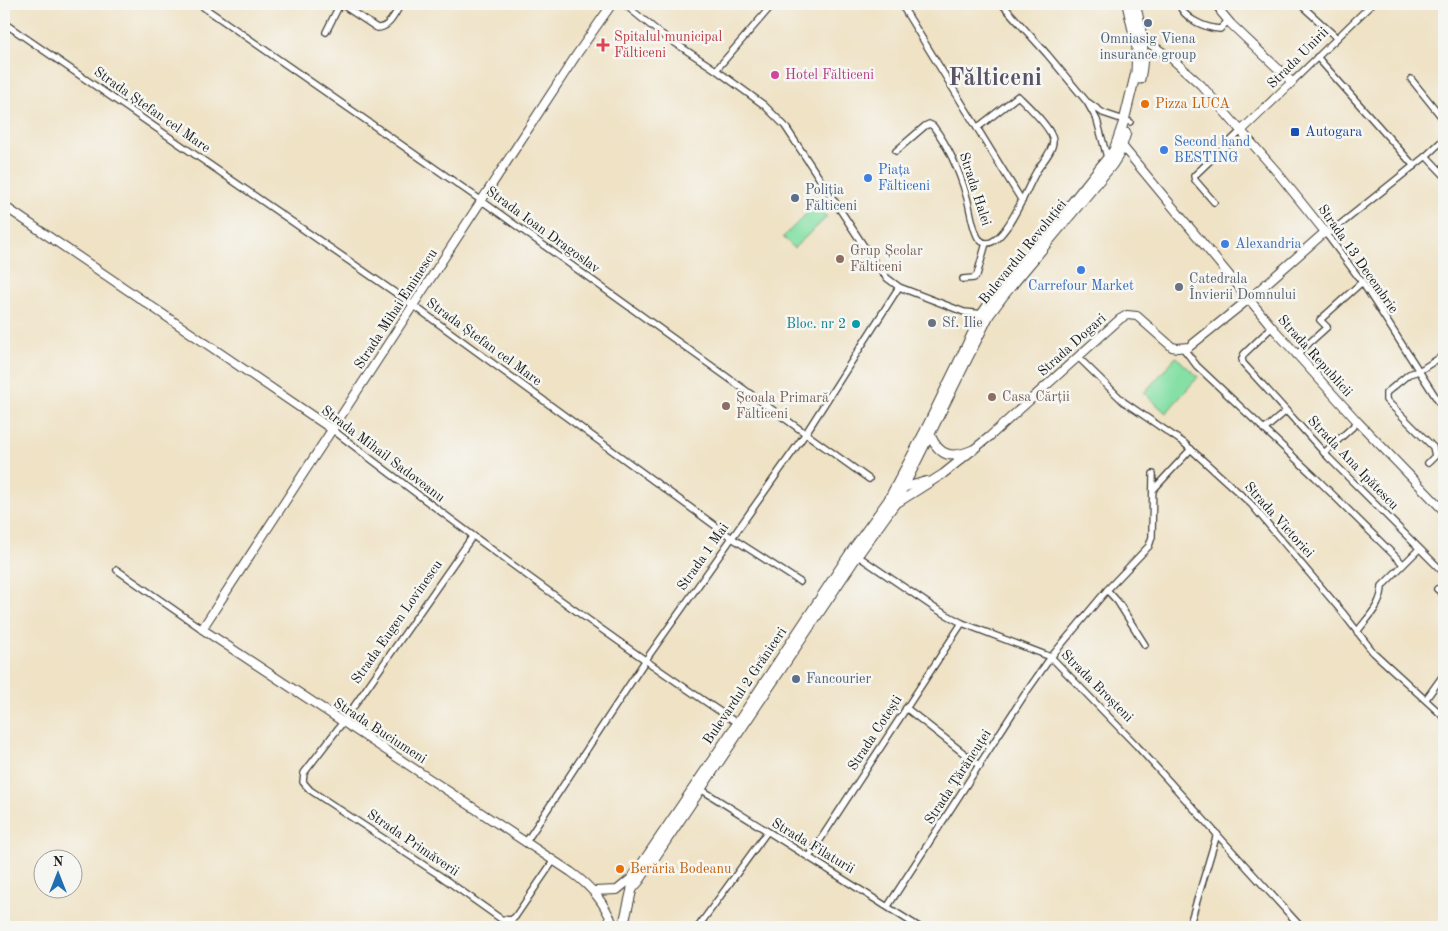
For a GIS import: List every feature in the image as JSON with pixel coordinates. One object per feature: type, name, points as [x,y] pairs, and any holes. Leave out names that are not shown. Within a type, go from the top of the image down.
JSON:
[{"type":"main road","points":[[1127,4],[1139,38]]},
{"type":"main road","points":[[1135,4],[1139,38]]},
{"type":"main road","name":"Bulevardul Revoluției","points":[[890,504],[894,491],[985,315],[1110,162],[1120,143],[1141,75],[1144,56],[1139,38]]},
{"type":"main road","name":"Bulevardul Revoluției","points":[[890,504],[903,488],[930,435],[985,315]]},
{"type":"main road","points":[[930,435],[934,445],[944,454],[956,455],[973,450]]},
{"type":"main road","name":"Bulevardul 2 Grăniceri","points":[[623,927],[633,877],[740,726],[854,554],[890,504]]},
{"type":"main road","name":"Bulevardul 2 Grăniceri","points":[[632,889],[639,881],[697,787]]},
{"type":"street","name":"Strada Ioan Dragoslav","points":[[199,4],[482,201],[869,479]]},
{"type":"street","points":[[326,32],[341,4],[377,28],[382,28],[386,26],[401,4]]},
{"type":"street","name":"Strada Mihai Eminescu","points":[[202,629],[333,430],[412,305],[612,4]]},
{"type":"street","points":[[624,4],[660,33],[764,105],[785,126],[875,263],[887,278],[899,287],[964,312],[985,315]]},
{"type":"street","points":[[716,70],[773,4]]},
{"type":"street","points":[[900,4],[1022,202]]},
{"type":"street","points":[[1002,4],[1047,54],[1086,102],[1101,132],[1110,162]]},
{"type":"street","points":[[1180,4],[1182,10],[1201,26],[1220,29],[1228,21]]},
{"type":"street","points":[[1214,4],[1221,8],[1228,21],[1292,82]]},
{"type":"street","points":[[1300,4],[1337,38]]},
{"type":"street","name":"Strada Unirii","points":[[1242,130],[1372,4]]},
{"type":"street","name":"Strada Ștefan cel Mare","points":[[4,24],[412,305],[732,538],[800,582]]},
{"type":"street","name":"Strada 13 Decembrie","points":[[1139,38],[1171,58],[1202,85],[1242,130],[1362,282],[1444,410]]},
{"type":"street","points":[[1317,57],[1414,166]]},
{"type":"street","points":[[1411,79],[1444,120]]},
{"type":"street","name":"Strada Halei","points":[[896,150],[924,126],[933,126],[952,157],[967,197],[977,237],[986,242],[995,241],[1001,235],[1022,202],[1035,173],[1051,149],[1053,141],[1050,130],[1018,96],[977,128]]},
{"type":"street","points":[[1086,102],[1103,113],[1127,121]]},
{"type":"street","points":[[1214,202],[1195,180],[1194,176],[1242,130]]},
{"type":"street","points":[[1403,564],[1315,477],[1192,362],[1183,348],[1189,347],[1200,340],[1326,234],[1414,166],[1444,139]]},
{"type":"street","name":"Strada Republicii","points":[[1120,143],[1272,328],[1358,422],[1444,511]]},
{"type":"street","points":[[1426,156],[1444,175]]},
{"type":"street","name":"Strada Mihail Sadoveanu","points":[[4,206],[333,430],[472,537],[645,661],[740,726]]},
{"type":"street","points":[[963,279],[974,278],[977,275],[986,242]]},
{"type":"street","points":[[1296,354],[1327,327],[1320,320],[1362,282]]},
{"type":"street","name":"Strada 1 Mai","points":[[526,842],[645,661],[806,433],[899,287]]},
{"type":"street","name":"Strada Dogari","points":[[890,504],[950,468],[973,450],[1120,319],[1132,315],[1142,319],[1172,347],[1183,348]]},
{"type":"street","name":"Strada Ana Ipătescu","points":[[1272,328],[1244,354],[1242,359],[1247,367],[1324,453],[1444,573]]},
{"type":"street","points":[[1428,463],[1435,456],[1433,447],[1386,400],[1385,396],[1386,393],[1409,374],[1419,371],[1444,355]]},
{"type":"street","name":"Strada Victoriei","points":[[1078,357],[1124,402],[1191,449],[1251,504],[1374,652],[1444,717]]},
{"type":"street","points":[[1264,430],[1286,411]]},
{"type":"street","points":[[1324,453],[1358,422]]},
{"type":"street","points":[[1154,489],[1191,449]]},
{"type":"street","name":"Strada Țărăncuței","points":[[888,906],[1025,694],[1050,659],[1107,590],[1139,558],[1148,546],[1152,536],[1153,474]]},
{"type":"street","name":"Strada Dogari","points":[[894,491],[933,479]]},
{"type":"street","name":"Strada Eugen Lovinescu","points":[[343,722],[472,537]]},
{"type":"street","points":[[1358,632],[1379,602],[1382,596],[1382,586],[1419,549]]},
{"type":"street","name":"Strada Broșteni","points":[[854,554],[936,609],[962,623],[1050,659],[1138,746],[1301,927]]},
{"type":"street","name":"Strada Buciumeni","points":[[116,570],[202,629],[579,877],[604,904],[614,927]]},
{"type":"street","points":[[1437,589],[1444,595]]},
{"type":"street","points":[[1107,590],[1118,602],[1145,645]]},
{"type":"street","name":"Strada Cotești","points":[[809,857],[962,623]]},
{"type":"street","points":[[1426,699],[1444,674]]},
{"type":"street","points":[[906,708],[980,766]]},
{"type":"street","name":"Strada Primăverii","points":[[343,722],[304,773],[303,782],[306,786],[440,875],[497,917],[506,920],[515,917],[554,860]]},
{"type":"street","name":"Strada Filaturii","points":[[697,787],[919,927]]},
{"type":"street","points":[[698,927],[767,832]]},
{"type":"street","points":[[1188,927],[1217,834]]},
{"type":"street","points":[[594,891],[616,890],[633,877]]},
{"type":"street","points":[[602,927],[611,917]]},
{"type":"green space","points":[[815,205],[827,217],[794,248],[783,237]]},
{"type":"green space","points":[[1176,357],[1198,377],[1166,413],[1144,393]]},
{"type":"place","name":"Omniasig Viena insurance group","points":[[1148,23]]},
{"type":"place","name":"Spitalul municipal Fălticeni","points":[[603,45]]},
{"type":"place","name":"Hotel Fălticeni","points":[[775,75]]},
{"type":"place","name":"Pizza LUCA","points":[[1145,104]]},
{"type":"place","name":"Autogara","points":[[1295,132]]},
{"type":"place","name":"Second hand BESTING","points":[[1164,150]]},
{"type":"place","name":"Piața Fălticeni","points":[[868,178]]},
{"type":"place","name":"Poliția Fălticeni","points":[[795,198]]},
{"type":"place","name":"Alexandria","points":[[1225,244]]},
{"type":"place","name":"Grup Școlar Fălticeni","points":[[840,259]]},
{"type":"place","name":"Carrefour Market","points":[[1081,270]]},
{"type":"place","name":"Catedrala Învierii Domnului","points":[[1179,287]]},
{"type":"place","name":"Sf. Ilie","points":[[932,323]]},
{"type":"place","name":"Bloc. nr 2","points":[[856,324]]},
{"type":"place","name":"Casa Cărții","points":[[992,397]]},
{"type":"place","name":"Școala Primară Fălticeni","points":[[726,406]]},
{"type":"place","name":"Fancourier","points":[[796,679]]},
{"type":"place","name":"Berăria Bodeanu","points":[[620,869]]},
{"type":"district","name":"Fălticeni","points":[[995,79]]}]
